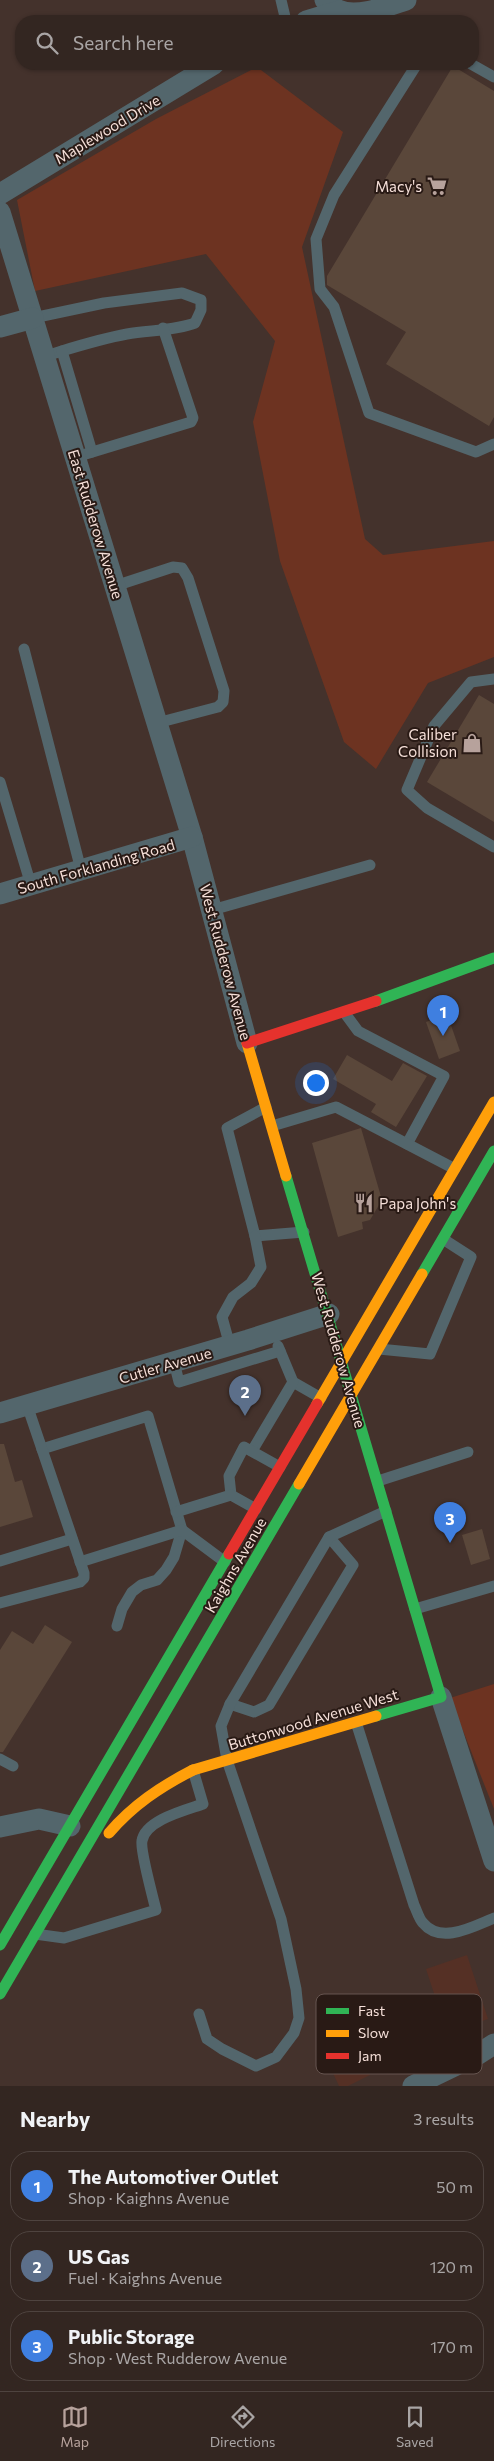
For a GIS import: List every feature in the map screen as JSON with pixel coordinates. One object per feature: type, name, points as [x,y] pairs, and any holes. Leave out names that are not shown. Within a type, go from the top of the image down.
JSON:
[{"type":"main road","points":[[247,1043],[344,1012],[494,958]]},
{"type":"main road","name":"West Rudderow Avenue","points":[[247,1043],[441,1696]]},
{"type":"main road","name":"Kaighns Avenue","points":[[0,1945],[494,1102]]},
{"type":"main road","name":"Kaighns Avenue","points":[[0,1994],[494,1151]]},
{"type":"main road","name":"Buttonwood Avenue West","points":[[57,1898],[134,1804],[144,1796],[193,1770],[441,1696]]},
{"type":"street","points":[[316,15],[332,5],[367,12],[406,0]]},
{"type":"street","name":"Maplewood Drive","points":[[0,194],[204,70]]},
{"type":"street","name":"East Rudderow Avenue","points":[[0,212],[33,318],[54,353],[84,455],[115,586],[192,837]]},
{"type":"street","points":[[0,327],[33,318]]},
{"type":"street","name":"South Forklanding Road","points":[[0,894],[192,837]]},
{"type":"street","name":"West Rudderow Avenue","points":[[192,837],[247,1043]]},
{"type":"street","name":"Cutler Avenue","points":[[0,1413],[230,1346],[276,1342],[329,1314]]},
{"type":"street","name":"West Rudderow Avenue","points":[[441,1696],[494,1861]]},
{"type":"street","points":[[0,1827],[39,1819],[70,1826]]},
{"type":"street","points":[[482,2051],[494,2044]]},
{"type":"street","points":[[413,2086],[438,2074]]},
{"type":"lane","points":[[280,0],[284,15]]},
{"type":"lane","points":[[479,69],[494,77]]},
{"type":"lane","points":[[413,70],[334,195],[316,239],[320,289],[334,307],[369,413],[476,452],[494,444]]},
{"type":"lane","points":[[33,318],[104,303],[182,292],[201,300],[201,310],[195,323],[183,328],[163,328],[94,341],[54,353]]},
{"type":"lane","points":[[84,455],[191,422],[193,418],[163,328]]},
{"type":"lane","points":[[115,586],[173,567],[182,568],[188,578],[224,691],[223,702],[218,707],[157,723]]},
{"type":"lane","points":[[24,648],[81,870]]},
{"type":"lane","points":[[494,679],[471,682],[434,726],[407,790],[427,808],[494,846]]},
{"type":"lane","points":[[0,782],[31,885]]},
{"type":"lane","points":[[212,910],[370,865]]},
{"type":"lane","points":[[344,1012],[358,1032],[444,1076],[407,1144]]},
{"type":"lane","points":[[230,1346],[222,1317],[233,1297],[251,1283],[261,1267],[255,1236],[227,1128],[266,1106]]},
{"type":"lane","points":[[272,1126],[336,1107],[455,1169]]},
{"type":"lane","points":[[255,1236],[304,1232]]},
{"type":"lane","points":[[379,1349],[430,1354],[471,1257],[443,1239]]},
{"type":"lane","points":[[174,1362],[179,1382],[276,1342],[293,1382],[321,1398]]},
{"type":"lane","points":[[252,1451],[293,1382]]},
{"type":"lane","points":[[0,1603],[80,1582],[84,1578],[84,1573],[27,1405]]},
{"type":"lane","points":[[42,1449],[148,1416],[182,1530],[225,1562]]},
{"type":"lane","points":[[231,1495],[228,1476],[244,1446],[280,1468]]},
{"type":"lane","points":[[378,1481],[468,1452]]},
{"type":"lane","points":[[176,1512],[231,1495],[256,1510]]},
{"type":"lane","points":[[199,2014],[207,2039],[222,2049],[256,2066],[276,2057],[294,2033],[299,2018],[296,1989],[281,1919],[227,1760],[221,1726],[230,1704],[329,1537],[386,1511]]},
{"type":"lane","points":[[80,1562],[182,1530]]},
{"type":"lane","points":[[118,1626],[122,1609],[132,1592],[141,1585],[157,1580],[166,1570],[174,1557],[182,1530]]},
{"type":"lane","points":[[230,1704],[254,1712],[269,1705],[353,1565],[329,1537]]},
{"type":"lane","points":[[0,1561],[72,1539]]},
{"type":"lane","points":[[416,1609],[494,1586]]},
{"type":"lane","points":[[356,1722],[414,1905],[423,1923],[433,1931],[454,1933],[494,1918]]},
{"type":"lane","points":[[0,1759],[13,1766]]},
{"type":"lane","points":[[35,1934],[64,1938],[156,1910],[142,1841],[147,1830],[166,1817],[203,1804],[193,1770]]},
{"type":"shaded area","points":[[251,70],[261,70],[343,132],[302,247],[365,539],[383,555],[494,541],[494,657],[428,683],[376,769],[344,742],[280,561],[253,422],[275,341],[206,254],[35,291],[17,200],[156,119]]},
{"type":"shaded area","points":[[494,1684],[494,1809],[450,1698]]},
{"type":"shaded area","points":[[467,1955],[480,1994],[434,1994],[426,1969]]},
{"type":"shaded area","points":[[482,2001],[488,2019],[482,2021]]},
{"type":"shaded area","points":[[333,2074],[370,2075],[348,2086],[339,2086]]},
{"type":"building","name":"Macy's","points":[[451,70],[460,70],[494,91],[494,417],[489,426],[386,364],[406,332],[327,285],[327,276]]},
{"type":"building","name":"Caliber Collision","points":[[479,695],[494,704],[494,822],[427,782]]},
{"type":"building","points":[[447,1014],[460,1051],[439,1059],[426,1022]]},
{"type":"building","points":[[347,1055],[392,1081],[403,1063],[427,1076],[396,1127],[371,1112],[376,1104],[333,1079]]},
{"type":"building","points":[[361,1128],[382,1200],[370,1220],[362,1222],[363,1229],[338,1237],[312,1143]]},
{"type":"building","points":[[0,1444],[4,1444],[15,1482],[22,1480],[33,1517],[0,1527]]},
{"type":"building","points":[[482,1529],[490,1559],[471,1565],[462,1535]]},
{"type":"building","points":[[45,1625],[72,1642],[3,1752],[0,1752],[0,1650],[12,1631],[33,1644]]},
{"type":"traffic: fast","points":[[376,1001],[494,958]]},
{"type":"traffic: fast","points":[[422,1274],[494,1151]]},
{"type":"traffic: fast","points":[[286,1176],[441,1697],[376,1716]]},
{"type":"traffic: fast","points":[[0,1994],[299,1484]]},
{"type":"traffic: fast","points":[[0,1945],[229,1554]]},
{"type":"traffic: slow","points":[[247,1043],[286,1176]]},
{"type":"traffic: slow","points":[[317,1404],[494,1102]]},
{"type":"traffic: slow","points":[[299,1484],[422,1274]]},
{"type":"traffic: slow","points":[[193,1770],[376,1716]]},
{"type":"traffic: slow","points":[[109,1833],[148,1797],[193,1770]]},
{"type":"traffic: jam","points":[[247,1043],[376,1001]]},
{"type":"traffic: jam","points":[[229,1554],[317,1404]]},
{"type":"place","name":"Macy's","points":[[437,186]]},
{"type":"place","name":"Caliber Collision","points":[[472,743]]},
{"type":"place","name":"The Automotiver Outlet","points":[[443,1036]]},
{"type":"place","name":"Papa John's","points":[[364,1203]]},
{"type":"place","name":"US Gas","points":[[245,1416]]},
{"type":"place","name":"Public Storage","points":[[450,1543]]}]
